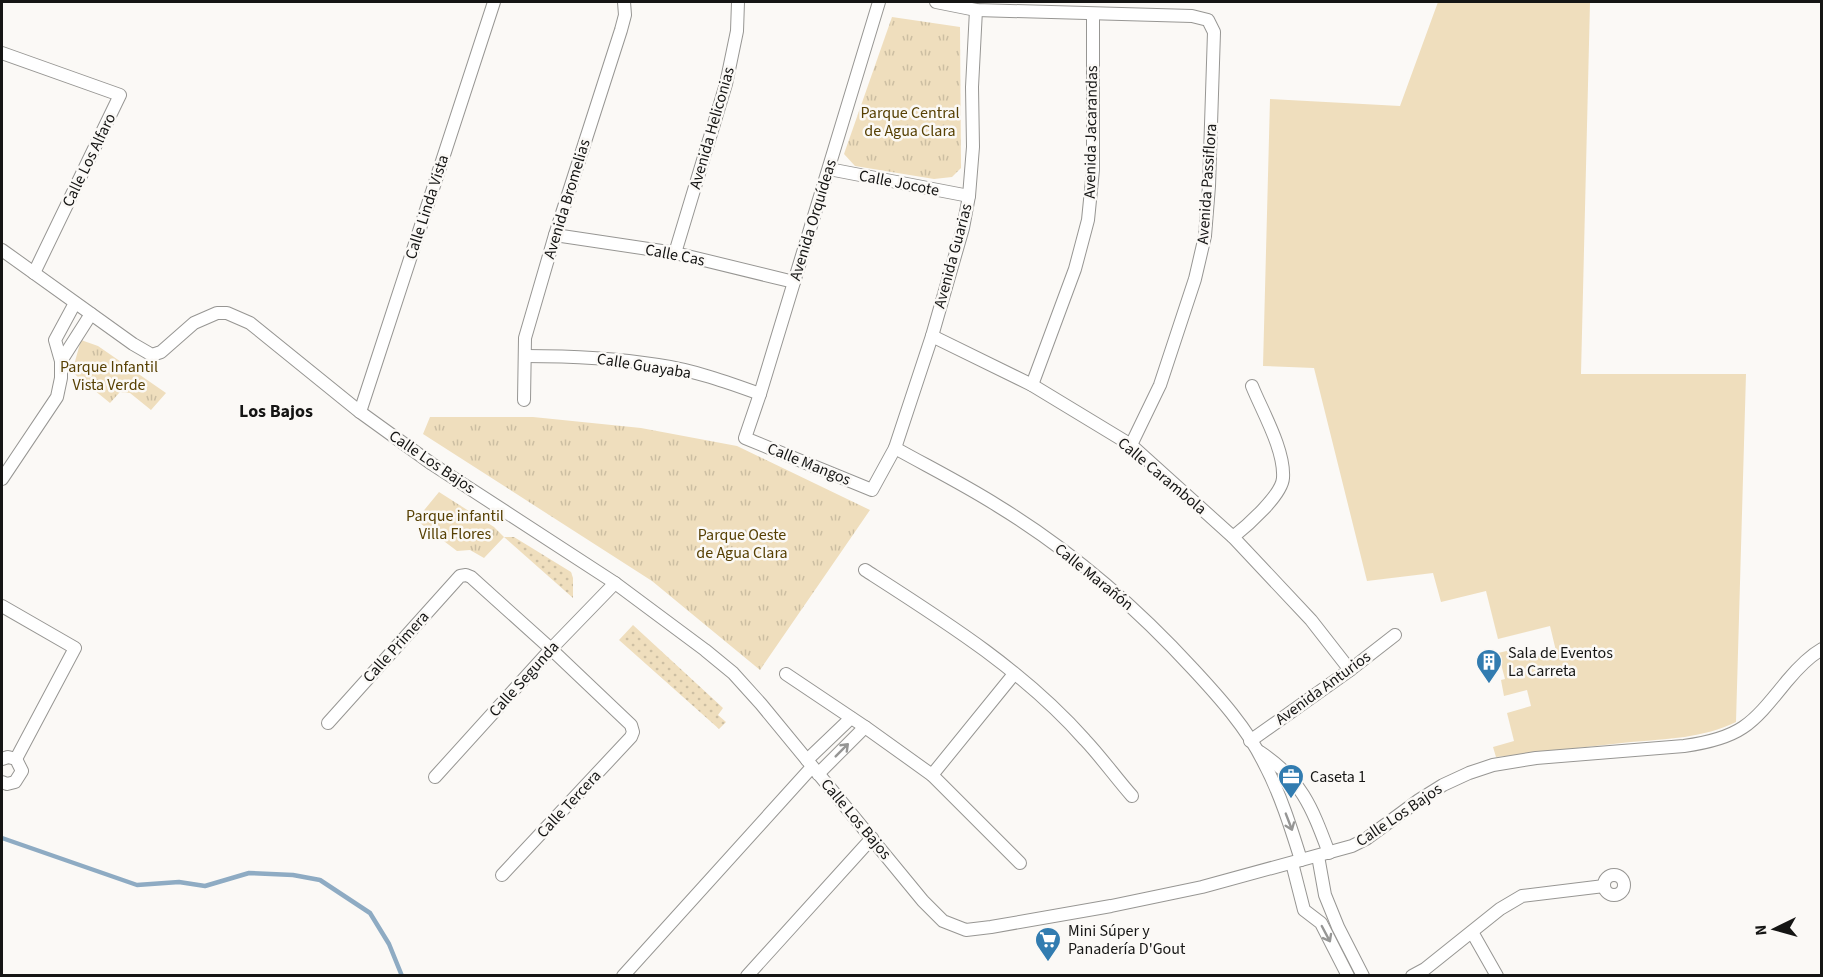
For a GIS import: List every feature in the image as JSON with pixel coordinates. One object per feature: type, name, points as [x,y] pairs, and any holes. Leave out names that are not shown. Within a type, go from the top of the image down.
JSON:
[{"type":"street","name":"Calle Linda Vista","points":[[360,412],[494,2]]},
{"type":"street","name":"Avenida Bromelias","points":[[524,400],[525,338],[555,235],[623,23],[624,2]]},
{"type":"street","name":"Avenida Heliconias","points":[[675,253],[726,84],[737,31],[738,2]]},
{"type":"street","name":"Avenida Orquídeas","points":[[745,438],[879,2]]},
{"type":"street","points":[[936,2],[976,10],[1093,14]]},
{"type":"street","name":"Avenida Guarias","points":[[872,490],[895,448],[932,336],[963,228],[969,196],[973,147],[972,87],[976,10]]},
{"type":"street","name":"Avenida Passiflora","points":[[1093,14],[1192,15],[1208,20],[1214,32],[1205,236],[1195,279],[1160,385],[1131,445]]},
{"type":"street","name":"Avenida Jacarandas","points":[[1032,385],[1075,269],[1088,220],[1093,170],[1093,14]]},
{"type":"street","name":"Calle Los Alfaro","points":[[2,53],[120,95],[34,273]]},
{"type":"street","name":"Calle Jocote","points":[[829,169],[969,196]]},
{"type":"street","name":"Calle Cas","points":[[555,235],[675,253],[794,282]]},
{"type":"street","name":"Calle Los Bajos","points":[[2,250],[152,355],[161,352],[194,323],[217,313],[227,313],[250,323],[360,412],[432,464],[615,583],[733,673],[923,901],[943,921],[966,930],[1111,906],[1202,887],[1352,846],[1366,839],[1443,785],[1493,765],[1536,758],[1684,746],[1730,736],[1757,717],[1799,667],[1821,649]]},
{"type":"street","points":[[2,479],[57,398],[61,378],[61,361],[55,340],[75,303]]},
{"type":"street","points":[[61,361],[91,314]]},
{"type":"street","name":"Calle Carambola","points":[[932,336],[1032,385],[1131,445],[1233,537],[1311,620],[1350,670]]},
{"type":"street","name":"Calle Guayaba","points":[[525,356],[576,356],[660,365],[717,379],[760,394]]},
{"type":"street","points":[[1233,537],[1251,524],[1272,499],[1283,479],[1279,452],[1252,386]]},
{"type":"street","name":"Calle Mangos","points":[[745,438],[872,490]]},
{"type":"street","name":"Calle Marañón","points":[[895,448],[998,506],[1051,542],[1113,591],[1157,631],[1229,711],[1265,764],[1291,827],[1304,910],[1321,923],[1348,975]]},
{"type":"street","points":[[865,570],[965,635],[1014,674],[1085,739],[1132,796]]},
{"type":"street","name":"Calle Primera","points":[[328,723],[460,576],[466,575],[551,649]]},
{"type":"street","name":"Calle Segunda","points":[[435,777],[551,649],[615,583]]},
{"type":"street","points":[[2,606],[75,648],[16,759]]},
{"type":"street","name":"Avenida Anturios","points":[[1253,745],[1395,635]]},
{"type":"street","name":"Calle Tercera","points":[[502,875],[631,737],[633,732],[631,725],[551,649]]},
{"type":"street","points":[[786,674],[932,776],[1020,863]]},
{"type":"street","points":[[932,776],[1014,674]]},
{"type":"street","points":[[623,975],[812,767],[851,718]]},
{"type":"street","points":[[812,767],[865,727]]},
{"type":"street","name":"Calle Marañón","points":[[1253,745],[1291,776],[1311,809],[1323,855],[1325,895],[1338,927],[1363,975]]},
{"type":"street","points":[[2,759],[8,757],[16,759],[21,766],[19,779],[12,783],[2,782]]},
{"type":"street","points":[[747,975],[872,838]]},
{"type":"street","points":[[1412,975],[1425,969],[1500,909],[1522,896],[1604,886]]},
{"type":"street","points":[[1472,932],[1497,975]]},
{"type":"green space","points":[[1438,2],[1590,2],[1581,374],[1746,374],[1736,722],[1724,727],[1685,737],[1496,757],[1493,747],[1514,741],[1507,713],[1531,706],[1527,690],[1504,696],[1501,680],[1505,679],[1498,653],[1519,648],[1522,660],[1556,651],[1550,626],[1498,639],[1486,591],[1441,602],[1433,573],[1367,581],[1314,368],[1263,366],[1270,99],[1400,106]]},
{"type":"green space","name":"Parque Central de Agua Clara","points":[[892,17],[960,27],[961,168],[952,177],[934,179],[855,166],[844,154]]},
{"type":"green space","name":"Parque Infantil Vista Verde","points":[[81,340],[98,346],[166,393],[151,410],[130,393],[120,392],[110,403],[72,372]]},
{"type":"green space","name":"Parque Oeste de Agua Clara","points":[[430,417],[533,417],[641,428],[737,446],[870,510],[760,670],[652,581],[423,434]]},
{"type":"green space","name":"Parque infantil Villa Flores","points":[[439,492],[494,527],[504,537],[484,558],[470,550],[457,551],[416,520]]},
{"type":"green space","points":[[504,537],[514,537],[571,572],[573,598]]},
{"type":"green space","points":[[633,625],[723,708],[718,715],[726,722],[719,729],[619,640]]},
{"type":"waterway","points":[[2,838],[137,885],[179,882],[205,886],[249,873],[293,875],[320,880],[370,913],[389,944],[402,976]]},
{"type":"place","name":"Sala de Eventos La Carreta","points":[[1489,685]]},
{"type":"place","name":"Caseta 1","points":[[1291,800]]},
{"type":"place","name":"Mini Súper y Panadería D'Gout","points":[[1048,963]]},
{"type":"district","name":"Los Bajos","points":[[276,411]]}]
